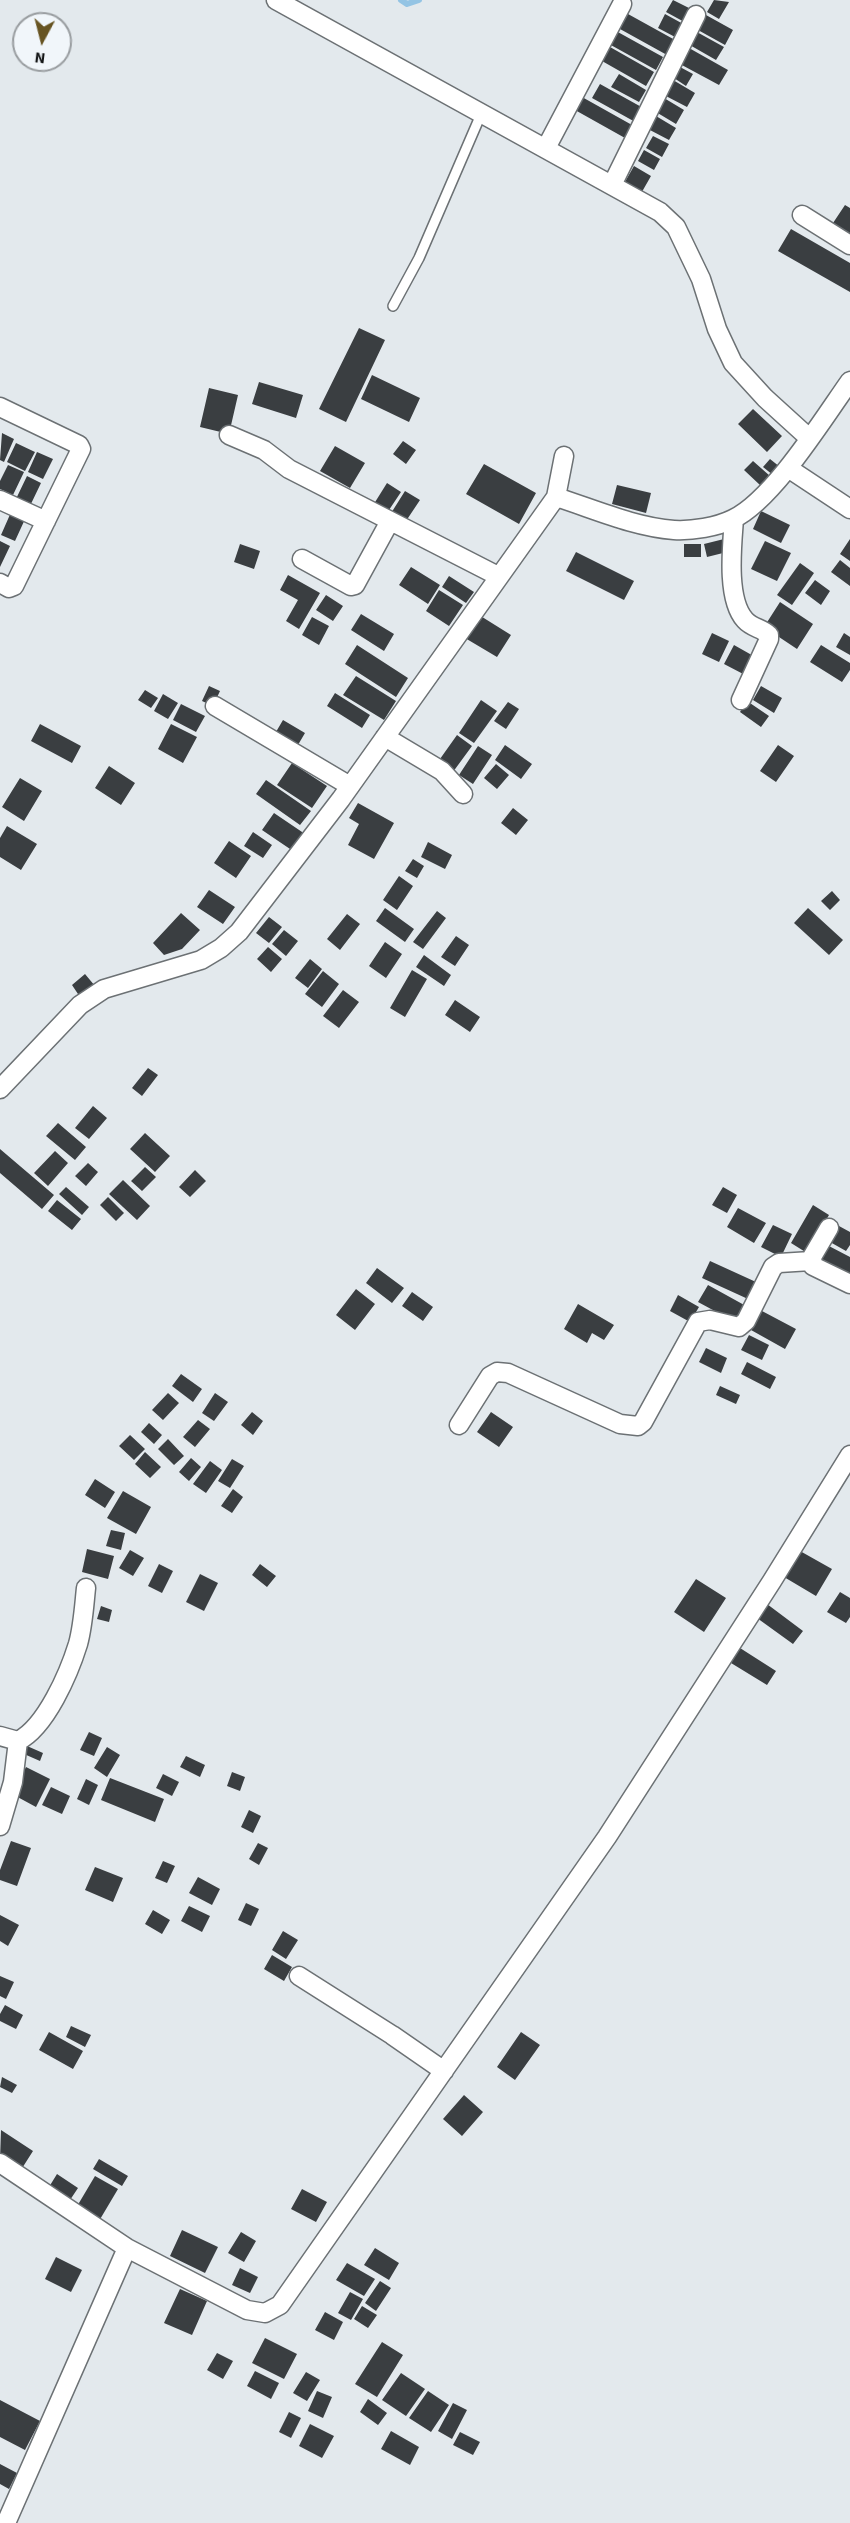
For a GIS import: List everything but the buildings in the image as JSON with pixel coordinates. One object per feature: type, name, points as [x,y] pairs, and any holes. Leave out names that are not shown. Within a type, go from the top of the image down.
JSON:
[{"type":"street","points":[[276,0],[660,212],[676,227],[701,279],[717,329],[733,363],[765,398],[809,438]]},
{"type":"street","points":[[546,148],[622,4]]},
{"type":"street","points":[[612,185],[696,15]]},
{"type":"street","points":[[802,214],[850,245]]},
{"type":"street","points":[[556,497],[627,520],[675,530],[712,526],[734,519],[760,498],[788,468],[850,381]]},
{"type":"street","points":[[0,407],[81,447],[15,586],[9,588],[0,583]]},
{"type":"street","points":[[229,435],[264,450],[289,469],[498,576]]},
{"type":"street","points":[[0,1089],[80,1005],[104,989],[201,960],[221,948],[239,932],[350,786],[556,497],[564,456]]},
{"type":"street","points":[[788,468],[850,509]]},
{"type":"street","points":[[0,500],[46,521]]},
{"type":"street","points":[[734,519],[732,581],[738,609],[749,624],[769,635],[741,700]]},
{"type":"street","points":[[302,559],[351,586],[355,585],[390,521]]},
{"type":"street","points":[[215,706],[350,786]]},
{"type":"street","points":[[385,737],[442,771],[463,794]]},
{"type":"street","points":[[811,1261],[829,1228]]},
{"type":"street","points":[[811,1261],[813,1266],[850,1284]]},
{"type":"street","points":[[459,1425],[490,1376],[497,1372],[508,1373],[620,1424],[638,1426],[643,1422],[698,1322],[710,1320],[739,1327],[746,1321],[773,1268],[779,1263],[811,1261]]},
{"type":"street","points":[[0,2163],[128,2248],[247,2310],[265,2313],[280,2305],[606,1837],[766,1591],[850,1455]]},
{"type":"street","points":[[0,1736],[18,1741],[29,1736],[38,1727],[60,1686],[78,1644],[86,1588]]},
{"type":"street","points":[[0,1827],[13,1782],[18,1741]]},
{"type":"street","points":[[299,1976],[444,2071]]},
{"type":"street","points":[[6,2523],[128,2248]]},
{"type":"lane","points":[[393,306],[419,258],[482,112]]},
{"type":"waterway","points":[[401,0],[407,4],[419,0]]}]
